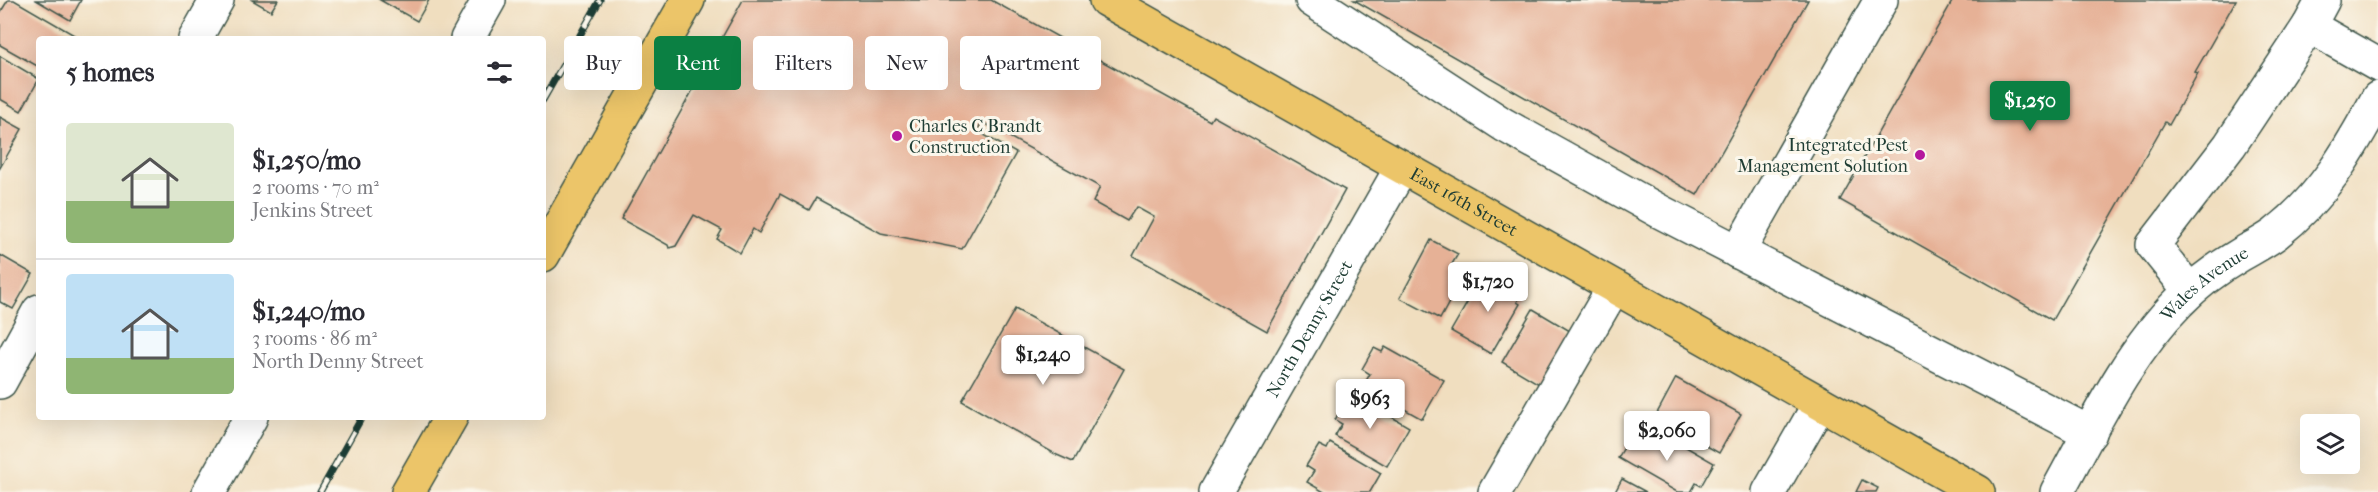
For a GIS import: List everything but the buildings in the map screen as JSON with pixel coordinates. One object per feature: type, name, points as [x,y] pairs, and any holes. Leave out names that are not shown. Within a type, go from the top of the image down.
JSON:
[{"type":"main road","points":[[546,250],[688,0]]},
{"type":"main road","name":"East 16th Street","points":[[1106,0],[1978,492]]},
{"type":"main road","points":[[408,492],[449,420]]},
{"type":"street","points":[[197,36],[217,0]]},
{"type":"street","points":[[469,36],[489,0]]},
{"type":"street","points":[[1312,0],[1504,125],[1659,211],[2090,433]]},
{"type":"street","points":[[1738,252],[1881,0]]},
{"type":"street","points":[[2190,291],[2153,244],[2230,145],[2316,13],[2378,65]]},
{"type":"street","name":"Wales Avenue","points":[[2057,492],[2140,347],[2158,323],[2190,291],[2215,271],[2266,241],[2309,205],[2344,160],[2378,98]]},
{"type":"street","name":"North Denny Street","points":[[1216,492],[1402,167]]},
{"type":"street","points":[[1495,492],[1614,287]]},
{"type":"street","points":[[0,382],[36,316]]},
{"type":"street","points":[[1768,492],[1820,402]]},
{"type":"street","points":[[209,492],[249,420]]},
{"type":"railway","points":[[546,95],[600,0]]},
{"type":"railway","points":[[320,492],[360,420]]},
{"type":"place","name":"Charles C Brandt Construction","points":[[897,136]]},
{"type":"place","name":"Integrated Pest Management Solution","points":[[1920,155]]}]
